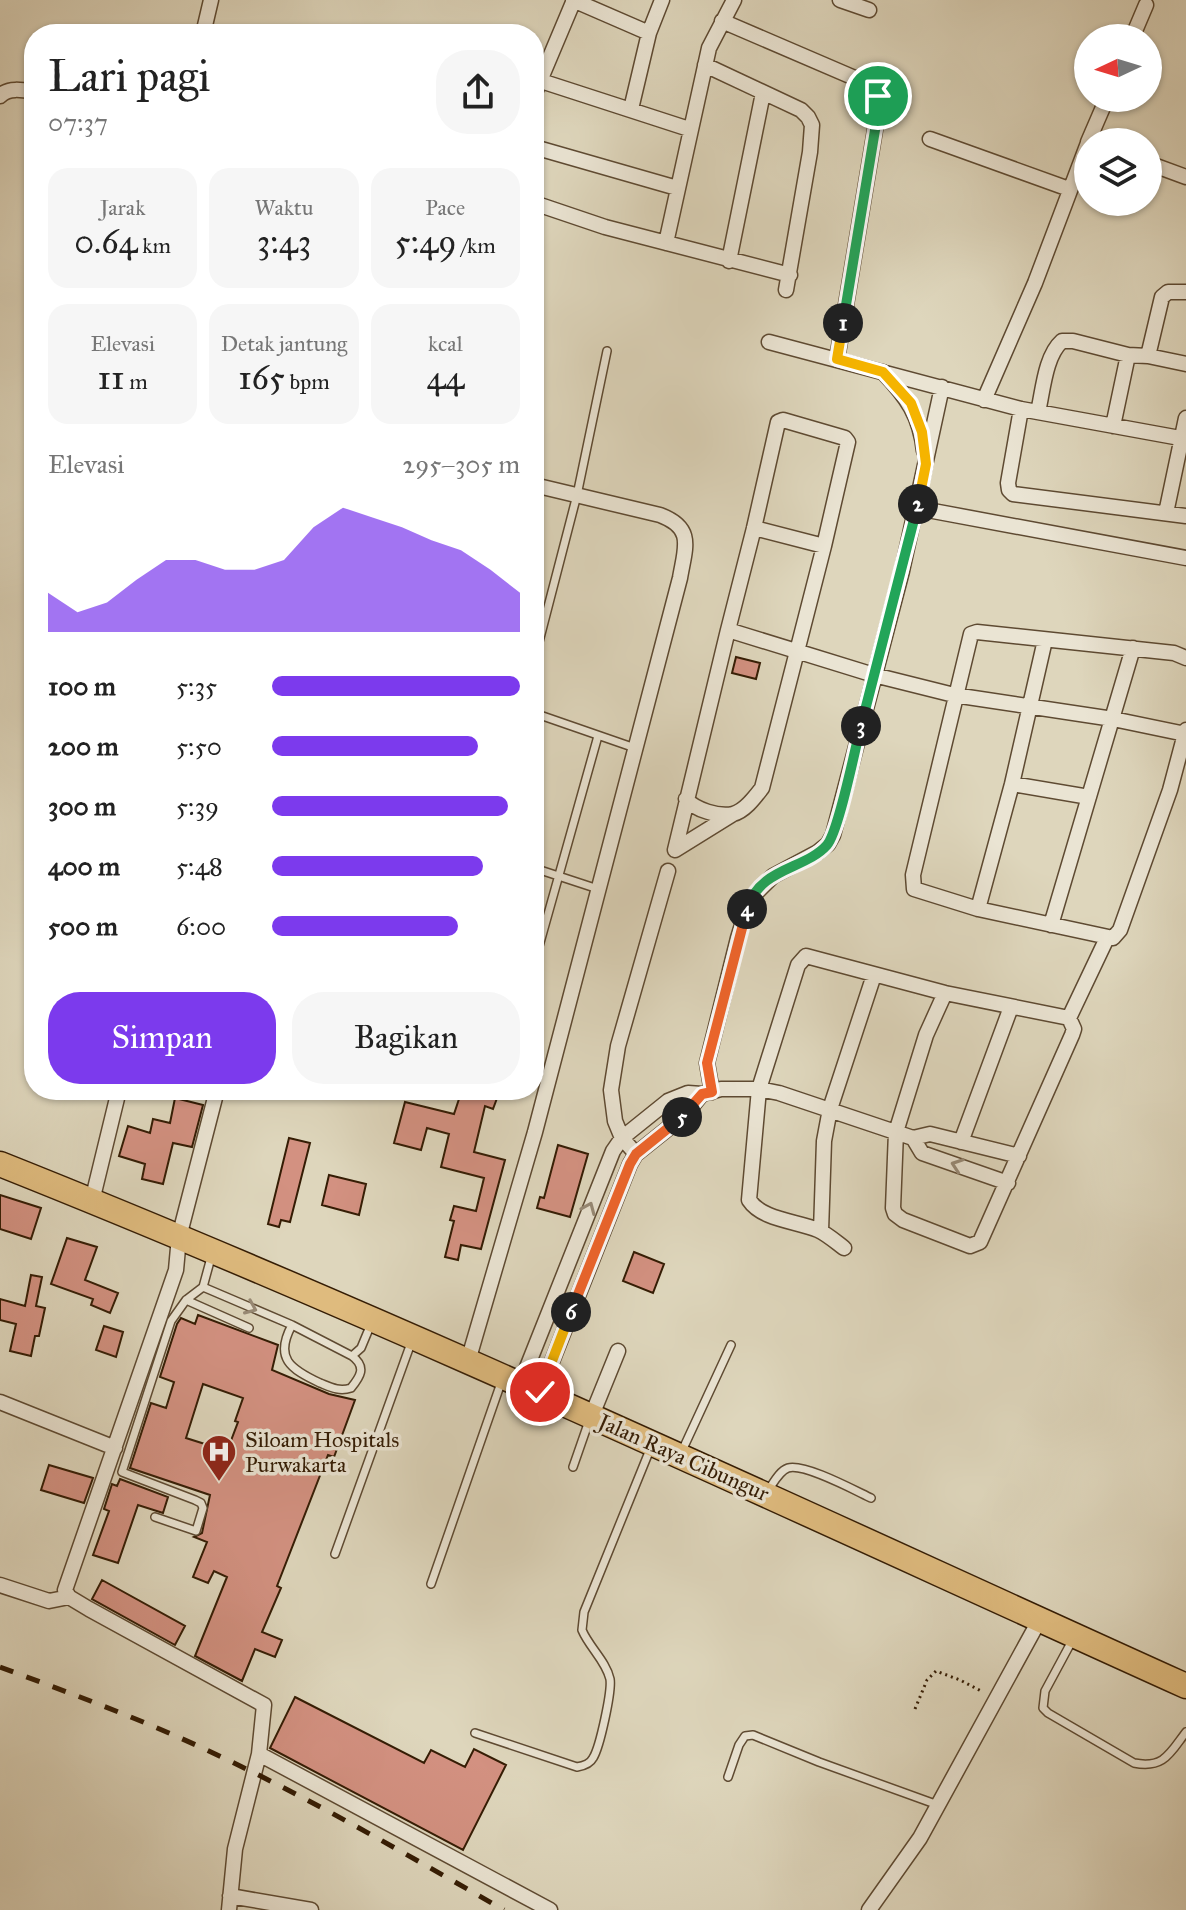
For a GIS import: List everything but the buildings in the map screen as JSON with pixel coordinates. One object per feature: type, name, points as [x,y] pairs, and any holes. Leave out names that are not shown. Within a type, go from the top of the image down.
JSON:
[{"type":"highway","name":"Jalan Raya Cibungur","points":[[0,1164],[179,1237],[592,1415],[1186,1686]]},
{"type":"street","points":[[205,24],[211,0]]},
{"type":"street","points":[[544,74],[574,0],[649,33]]},
{"type":"street","points":[[631,109],[649,33],[662,0]]},
{"type":"street","points":[[666,243],[709,48],[734,0]]},
{"type":"street","points":[[840,0],[869,10]]},
{"type":"street","points":[[1138,24],[1146,5]]},
{"type":"street","points":[[722,21],[871,85],[878,96],[878,112],[837,359]]},
{"type":"street","points":[[705,65],[801,110],[812,125],[786,290]]},
{"type":"street","points":[[544,82],[689,129]]},
{"type":"street","points":[[1,90],[24,91]]},
{"type":"street","points":[[729,261],[763,93]]},
{"type":"street","points":[[930,139],[1069,189]]},
{"type":"street","points":[[544,150],[677,188]]},
{"type":"street","points":[[1162,168],[1186,177]]},
{"type":"street","points":[[984,400],[1035,283],[1074,177]]},
{"type":"street","points":[[544,206],[605,227],[790,275]]},
{"type":"street","points":[[1148,356],[1162,297],[1168,292],[1186,292]]},
{"type":"street","points":[[1038,412],[1050,363],[1056,346],[1062,341],[1186,364]]},
{"type":"street","points":[[769,342],[1021,409],[1180,438]]},
{"type":"street","points":[[1113,426],[1128,355]]},
{"type":"street","points":[[883,372],[911,403],[922,432],[926,464]]},
{"type":"street","points":[[521,1385],[596,1248],[636,1154],[707,1093],[707,1063],[750,899],[773,876],[828,844],[917,508],[942,387]]},
{"type":"street","points":[[1021,409],[1008,483],[1013,494],[1186,516]]},
{"type":"street","points":[[1166,513],[1186,418]]},
{"type":"street","points":[[783,420],[843,437],[848,442],[762,788],[747,806],[675,850],[754,528],[778,422],[783,420]]},
{"type":"street","points":[[544,487],[660,515],[675,521],[682,528],[686,543],[680,578],[544,1097]]},
{"type":"street","points":[[917,508],[1186,558]]},
{"type":"street","points":[[754,528],[824,546]]},
{"type":"street","points":[[728,630],[874,675],[954,695],[1030,704],[1185,732],[1149,854],[1120,930],[1113,938],[1107,938],[921,894],[912,885],[954,695],[971,634],[977,632],[1133,648],[1174,653],[1186,658]]},
{"type":"street","points":[[978,909],[1012,784],[1045,640]]},
{"type":"street","points":[[1051,925],[1133,648]]},
{"type":"street","points":[[1012,784],[1089,797]]},
{"type":"street","points":[[686,799],[700,809],[733,814]]},
{"type":"street","points":[[636,1154],[622,1138],[611,1090],[618,1046],[668,871]]},
{"type":"street","points":[[945,993],[926,1035],[896,1132],[893,1208],[903,1220],[976,1246],[1008,1183],[1072,1035],[1074,1029],[1069,1018],[1107,938]]},
{"type":"street","points":[[844,1248],[821,1231],[762,1212],[753,1207],[749,1200],[759,1089],[789,990],[802,959],[806,956],[945,993],[1069,1018]]},
{"type":"street","points":[[821,1231],[824,1141],[830,1109],[874,975]]},
{"type":"street","points":[[961,1142],[1011,1007]]},
{"type":"street","points":[[521,1385],[613,1151],[622,1138],[668,1101],[688,1093],[759,1089],[830,1109],[913,1138],[922,1153],[1008,1183]]},
{"type":"street","points":[[92,1201],[117,1100]]},
{"type":"street","points":[[214,1100],[179,1237],[176,1270],[65,1590],[69,1597],[263,1703],[265,1709],[259,1754],[235,1849],[229,1903],[311,1910]]},
{"type":"street","points":[[468,1361],[543,1100]]},
{"type":"street","points":[[913,1138],[930,1134],[1019,1156]]},
{"type":"street","points":[[577,1239],[596,1248]]},
{"type":"street","points":[[592,1415],[618,1351]]},
{"type":"street","points":[[0,1402],[115,1448]]},
{"type":"street","points":[[0,1585],[49,1601],[69,1597]]},
{"type":"street","points":[[869,1910],[920,1838],[1040,1619]]},
{"type":"street","points":[[259,1754],[550,1910]]},
{"type":"lane","points":[[544,622],[577,495],[607,351]]},
{"type":"lane","points":[[544,717],[635,748]]},
{"type":"lane","points":[[544,930],[598,736]]},
{"type":"lane","points":[[544,871],[598,889]]},
{"type":"lane","points":[[155,1517],[196,1531],[203,1508],[195,1500],[122,1472],[171,1321],[186,1300],[203,1287],[213,1252]]},
{"type":"lane","points":[[203,1287],[292,1325],[352,1356],[362,1368],[360,1377],[351,1388],[334,1389],[292,1367],[284,1353],[285,1338],[292,1325]]},
{"type":"lane","points":[[186,1300],[249,1328]]},
{"type":"lane","points":[[352,1356],[361,1348],[373,1320]]},
{"type":"lane","points":[[335,1554],[413,1337]]},
{"type":"lane","points":[[679,1457],[731,1345]]},
{"type":"lane","points":[[431,1584],[521,1385]]},
{"type":"lane","points":[[573,1467],[592,1415]]},
{"type":"lane","points":[[475,1733],[577,1767],[586,1765],[593,1758],[608,1706],[610,1680],[582,1630],[584,1612],[652,1445]]},
{"type":"lane","points":[[766,1493],[783,1470],[791,1467],[803,1468],[871,1498]]},
{"type":"lane","points":[[1076,1635],[1045,1691],[1043,1708],[1048,1713],[1134,1763],[1145,1765],[1165,1759],[1186,1732]]},
{"type":"lane","points":[[728,1777],[739,1745],[745,1736],[753,1735],[938,1805]]},
{"type":"path","points":[[915,1709],[927,1680],[933,1672],[939,1671],[997,1701]]},
{"type":"railway","points":[[0,1667],[149,1725],[237,1764],[504,1910]]},
{"type":"place","name":"Siloam Hospitals Purwakarta","points":[[219,1483]]},
{"type":"route","points":[[540,1392],[630,1164],[636,1154],[690,1110],[702,1094],[712,1092],[707,1063],[750,899],[773,876],[818,852],[833,835],[902,571],[926,464],[922,432],[911,403],[883,372],[837,359],[878,112],[878,96]]}]
